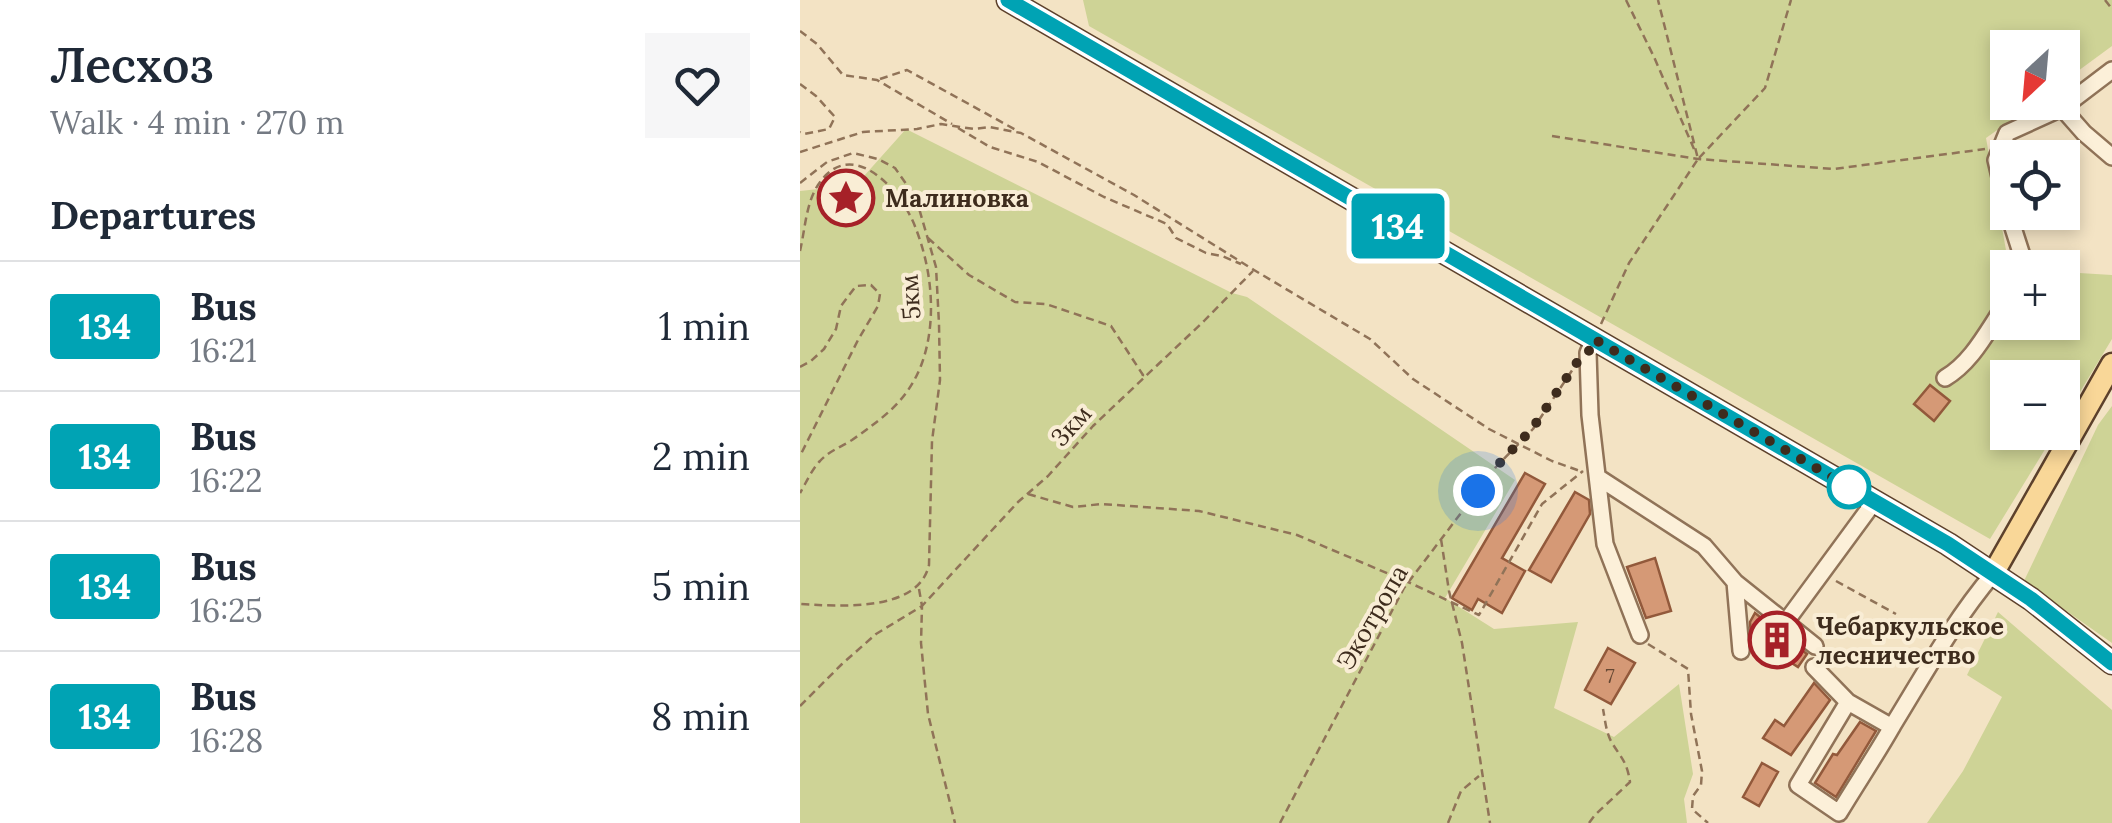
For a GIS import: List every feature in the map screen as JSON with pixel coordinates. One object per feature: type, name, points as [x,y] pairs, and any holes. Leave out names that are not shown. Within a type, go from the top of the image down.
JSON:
[{"type":"main road","points":[[1008,0],[1591,346],[1948,544],[2078,634],[2112,663]]},
{"type":"main road","points":[[1993,574],[2112,364]]},
{"type":"street","points":[[2080,94],[2112,70]]},
{"type":"street","points":[[2005,140],[2008,133],[2036,120]]},
{"type":"street","points":[[2073,120],[2112,156]]},
{"type":"street","points":[[1945,378],[1956,371],[1990,328]]},
{"type":"street","points":[[1591,346],[1590,415],[1606,544],[1640,636]]},
{"type":"street","points":[[1599,478],[1704,546],[1735,582],[1814,646]]},
{"type":"street","points":[[1786,624],[1874,502]]},
{"type":"street","points":[[1848,702],[1798,785],[1839,812],[1970,601],[1993,574]]},
{"type":"street","points":[[1735,582],[1741,651]]},
{"type":"street","points":[[1814,667],[1848,702],[1892,728]]},
{"type":"path","points":[[1626,0],[1698,159]]},
{"type":"path","points":[[1658,0],[1698,159]]},
{"type":"path","name":"Экотропа","points":[[1280,823],[1408,582],[1496,467],[1532,429],[1591,346],[1629,263],[1698,159],[1764,88],[1791,0]]},
{"type":"path","points":[[2105,0],[2112,10]]},
{"type":"path","points":[[800,32],[817,44],[844,75],[878,80],[990,147],[1038,162],[1168,224],[1176,238],[1251,270]]},
{"type":"path","points":[[878,80],[907,70],[1134,195],[1251,270],[1370,339],[1414,380],[1489,429],[1552,462],[1582,472],[1542,504],[1479,616],[1297,535],[1200,511],[1102,504],[1073,507],[1028,494]]},
{"type":"path","points":[[800,84],[835,117],[829,129],[800,132]]},
{"type":"path","points":[[800,152],[863,132],[941,124],[1021,133]]},
{"type":"path","points":[[1552,136],[1698,159],[1834,169],[1990,148]]},
{"type":"path","points":[[800,183],[828,162],[852,153],[895,168],[916,198],[936,267],[940,324],[927,574],[919,586],[900,598],[837,606],[800,604]]},
{"type":"path","name":"5км","points":[[800,251],[815,189],[827,173],[846,165],[872,169],[895,192],[916,227],[933,321],[922,366],[896,407],[819,462],[800,493]]},
{"type":"path","points":[[927,237],[969,275],[1015,302],[1046,304],[1111,326],[1142,376],[1140,382]]},
{"type":"path","name":"3км","points":[[800,706],[876,634],[922,606],[1093,426],[1251,270]]},
{"type":"path","name":"5км","points":[[800,367],[824,348],[836,329],[841,306],[856,286],[871,285],[880,294],[878,306],[800,456]]},
{"type":"path","points":[[1442,538],[1490,823]]},
{"type":"path","points":[[1821,572],[1896,614]]},
{"type":"path","points":[[919,586],[928,714],[955,823]]},
{"type":"path","points":[[1640,636],[1652,648],[1688,669],[1691,714],[1702,771],[1702,786],[1693,796],[1692,809],[1708,823]]},
{"type":"path","points":[[1590,823],[1630,782],[1628,766],[1610,740],[1603,708]]},
{"type":"path","points":[[1448,823],[1461,791],[1482,774]]},
{"type":"green space","points":[[1083,0],[2112,0],[2112,46],[2080,70],[2080,30],[1990,30],[1990,120],[2011,120],[1986,138],[1990,160],[1990,230],[2002,230],[2006,250],[1990,250],[1990,340],[2080,340],[2080,273],[2112,275],[2112,339],[2080,392],[2080,360],[1990,360],[1990,450],[2045,450],[1990,539],[1089,26]]},
{"type":"green space","points":[[906,129],[1232,293],[1247,297],[1515,480],[1445,598],[1494,629],[1578,622],[1554,708],[1614,737],[1679,684],[1693,774],[1684,799],[1687,823],[800,823],[800,191],[856,185]]},
{"type":"green space","points":[[2112,406],[2112,643],[2024,581],[2098,425]]},
{"type":"green space","points":[[1998,612],[2112,710],[2112,823],[1927,823],[1963,771],[2002,697],[1967,675]]},
{"type":"building","points":[[1930,385],[1950,401],[1934,421],[1914,404]]},
{"type":"building","points":[[1525,473],[1545,484],[1502,558],[1525,571],[1502,613],[1478,599],[1472,610],[1452,598]]},
{"type":"building","points":[[1575,492],[1589,500],[1590,514],[1551,582],[1529,570]]},
{"type":"building","points":[[1655,558],[1671,611],[1646,618],[1627,567]]},
{"type":"building","name":"Чебаркульское лесничество","points":[[1755,613],[1807,654],[1798,667],[1751,637],[1750,622]]},
{"type":"building","points":[[1608,648],[1635,663],[1611,704],[1585,690]]},
{"type":"building","points":[[1814,683],[1830,700],[1791,755],[1763,738],[1775,720],[1784,726]]},
{"type":"building","points":[[1860,722],[1876,731],[1836,797],[1815,783]]},
{"type":"building","points":[[1762,763],[1778,772],[1759,806],[1743,797]]},
{"type":"bus line","name":"134","points":[[1008,0],[1948,544],[2031,599],[2112,663]]},
{"type":"place","name":"Малиновка","points":[[846,198]]},
{"type":"place","name":"Чебаркульское лесничество","points":[[1777,640]]},
{"type":"route","points":[[1478,491],[1532,429],[1580,358],[1588,353],[1594,339],[1849,487]]}]
